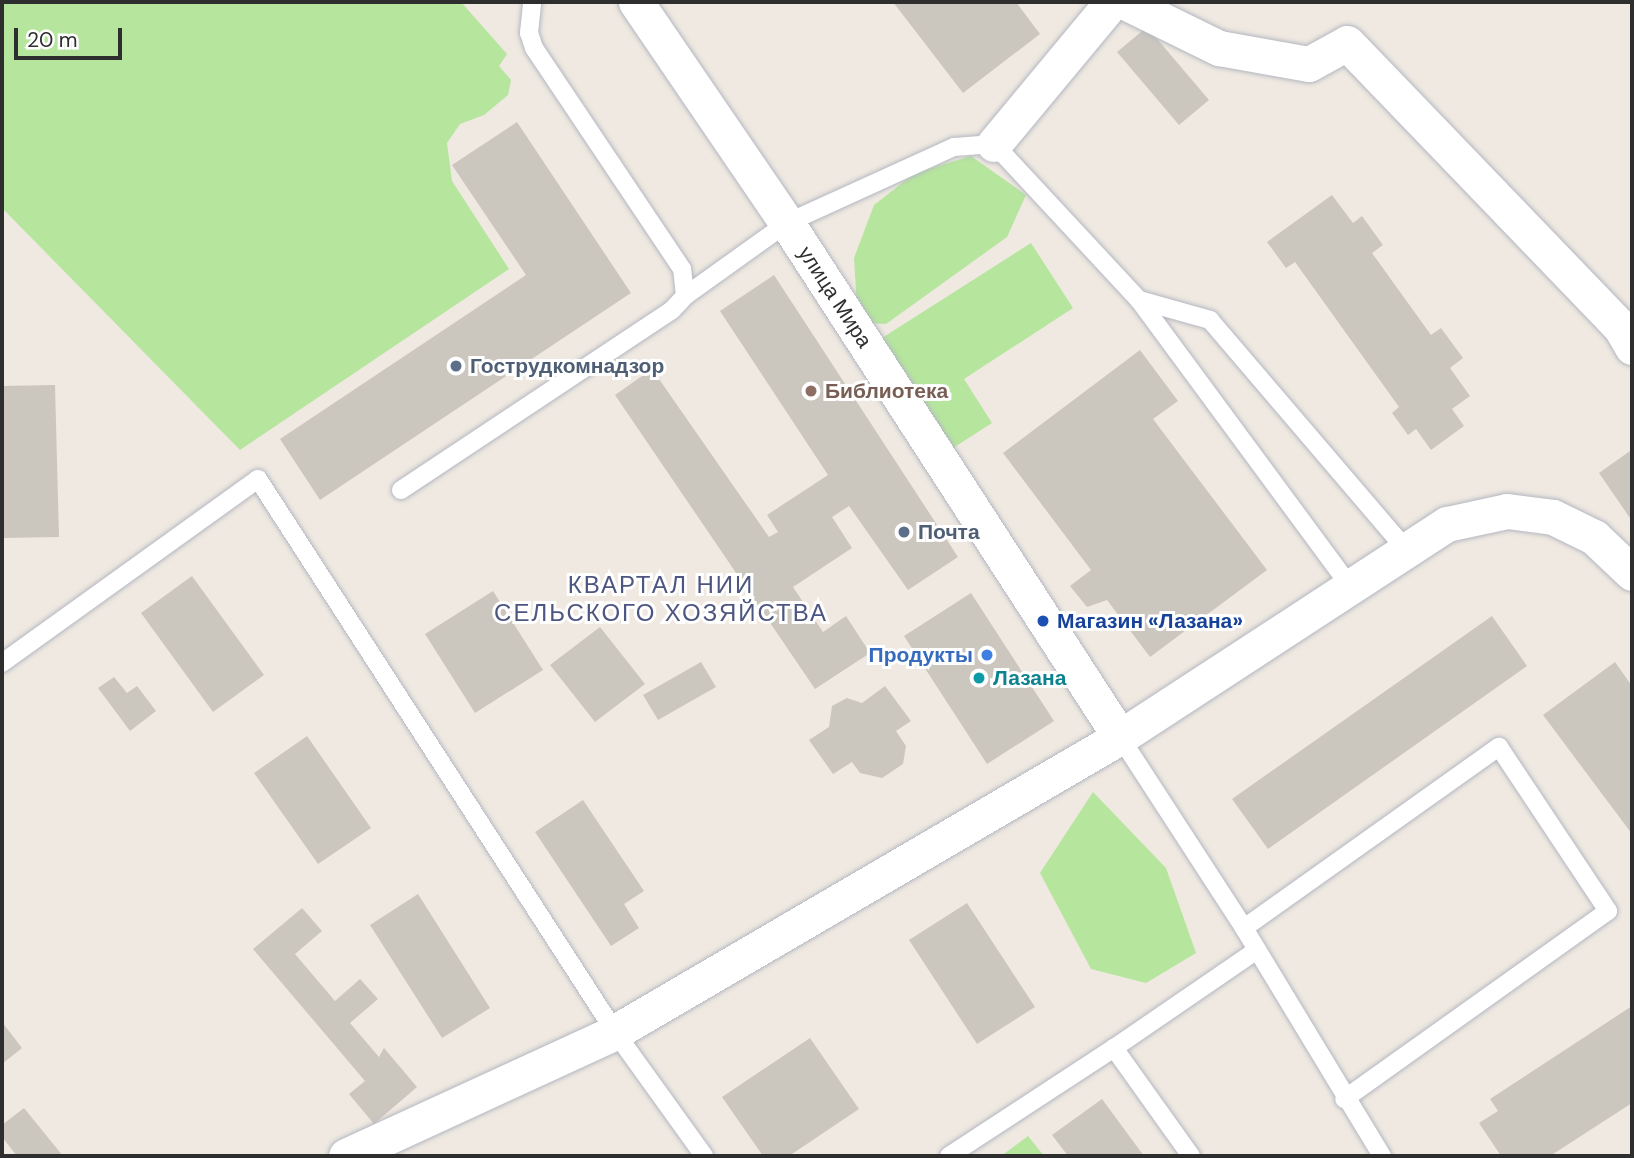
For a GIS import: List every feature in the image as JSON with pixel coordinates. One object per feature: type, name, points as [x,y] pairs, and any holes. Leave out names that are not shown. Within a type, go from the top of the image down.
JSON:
[{"type":"street","name":"улица Мира","points":[[636,2],[787,223],[1120,737]]},
{"type":"street","points":[[994,144],[1112,2]]},
{"type":"street","points":[[1125,2],[1219,48],[1309,64],[1347,43],[1621,328],[1632,347]]},
{"type":"street","points":[[346,1156],[615,1032],[1120,737],[1353,590],[1447,524],[1507,511],[1553,517],[1594,537],[1632,573]]},
{"type":"lane","points":[[532,2],[529,33],[534,48],[682,269],[685,296]]},
{"type":"lane","points":[[401,490],[672,310],[685,296],[787,223],[954,147],[994,144],[1139,300],[1353,590]]},
{"type":"lane","points":[[1139,300],[1210,320],[1407,551]]},
{"type":"lane","points":[[2,663],[258,479],[615,1032],[705,1156]]},
{"type":"lane","points":[[1120,737],[1244,928],[1344,1099],[1382,1156]]},
{"type":"lane","points":[[1244,928],[1499,747],[1608,911],[1344,1099]]},
{"type":"lane","points":[[949,1156],[1257,950]]},
{"type":"lane","points":[[1114,1048],[1191,1156]]},
{"type":"green space","points":[[2,2],[461,2],[507,54],[499,66],[511,80],[508,95],[484,115],[460,124],[447,143],[452,181],[509,269],[240,450],[2,208]]},
{"type":"green space","points":[[971,156],[1026,195],[1007,237],[886,324],[858,323],[854,258],[874,205],[915,173]]},
{"type":"green space","points":[[1031,243],[1073,308],[964,379],[992,423],[953,448],[882,338]]},
{"type":"green space","points":[[1093,792],[1166,868],[1196,953],[1146,983],[1091,969],[1040,873]]},
{"type":"green space","points":[[1028,1136],[1044,1156],[1001,1156]]},
{"type":"building","points":[[893,2],[1016,2],[1040,34],[963,93]]},
{"type":"building","points":[[1147,27],[1209,100],[1179,125],[1117,52]]},
{"type":"building","name":"Гострудкомнадзор","points":[[517,122],[631,293],[320,500],[280,439],[526,275],[452,165]]},
{"type":"building","points":[[1332,195],[1353,223],[1362,216],[1383,245],[1372,253],[1431,335],[1441,328],[1463,358],[1450,368],[1470,396],[1452,409],[1464,426],[1431,450],[1416,429],[1408,435],[1392,413],[1399,407],[1295,262],[1286,268],[1267,242]]},
{"type":"building","points":[[774,275],[958,557],[908,590],[849,506],[832,517],[852,548],[793,587],[823,632],[846,616],[870,653],[815,689],[615,395],[652,369],[769,537],[778,532],[767,515],[828,475],[720,311]]},
{"type":"building","points":[[1140,350],[1178,401],[1153,419],[1267,570],[1150,657],[1107,600],[1087,607],[1070,586],[1091,570],[1003,453]]},
{"type":"building","points":[[55,385],[59,537],[2,538],[2,386]]},
{"type":"building","points":[[1630,451],[1632,455],[1632,521],[1599,473]]},
{"type":"building","points":[[192,576],[264,675],[213,712],[141,613]]},
{"type":"building","points":[[493,591],[543,670],[475,713],[425,634]]},
{"type":"building","name":"Лазана","points":[[971,593],[1054,721],[987,764],[904,636]]},
{"type":"building","points":[[1492,616],[1527,666],[1268,849],[1232,799]]},
{"type":"building","points":[[600,627],[645,684],[595,722],[550,665]]},
{"type":"building","points":[[701,662],[716,687],[658,720],[643,695]]},
{"type":"building","points":[[1615,662],[1632,686],[1632,834],[1543,715]]},
{"type":"building","points":[[114,677],[127,693],[137,686],[156,711],[130,731],[98,688]]},
{"type":"building","points":[[885,686],[911,721],[896,731],[906,746],[903,764],[882,778],[860,773],[852,762],[833,774],[809,740],[829,727],[832,706],[847,698],[862,703]]},
{"type":"building","points":[[307,736],[371,828],[318,864],[254,773]]},
{"type":"building","points":[[583,800],[644,891],[624,904],[639,928],[611,946],[535,832]]},
{"type":"building","points":[[418,894],[490,1008],[442,1038],[370,925]]},
{"type":"building","points":[[967,903],[1035,1007],[977,1044],[909,940]]},
{"type":"building","points":[[302,908],[322,931],[295,954],[335,1001],[360,979],[378,999],[350,1023],[379,1057],[384,1048],[417,1087],[374,1124],[349,1094],[365,1081],[253,949]]},
{"type":"building","points":[[1632,1006],[1632,1103],[1550,1156],[1501,1156],[1479,1123],[1498,1111],[1490,1099]]},
{"type":"building","points":[[2,1022],[22,1048],[2,1064]]},
{"type":"building","points":[[810,1038],[859,1109],[789,1156],[763,1156],[722,1097]]},
{"type":"building","points":[[1102,1099],[1144,1156],[1068,1156],[1052,1135]]},
{"type":"building","points":[[24,1108],[63,1156],[17,1156],[2,1137],[2,1125]]},
{"type":"place","name":"Гострудкомнадзор","points":[[456,366]]},
{"type":"place","name":"Библиотека","points":[[811,391]]},
{"type":"place","name":"Почта","points":[[904,532]]},
{"type":"place","name":"Магазин «Лазана»","points":[[1043,621]]},
{"type":"place","name":"Продукты","points":[[987,655]]},
{"type":"place","name":"Лазана","points":[[979,678]]},
{"type":"district","name":"КВАРТАЛ НИИ СЕЛЬСКОГО ХОЗЯЙСТВА","points":[[661,599]]}]
